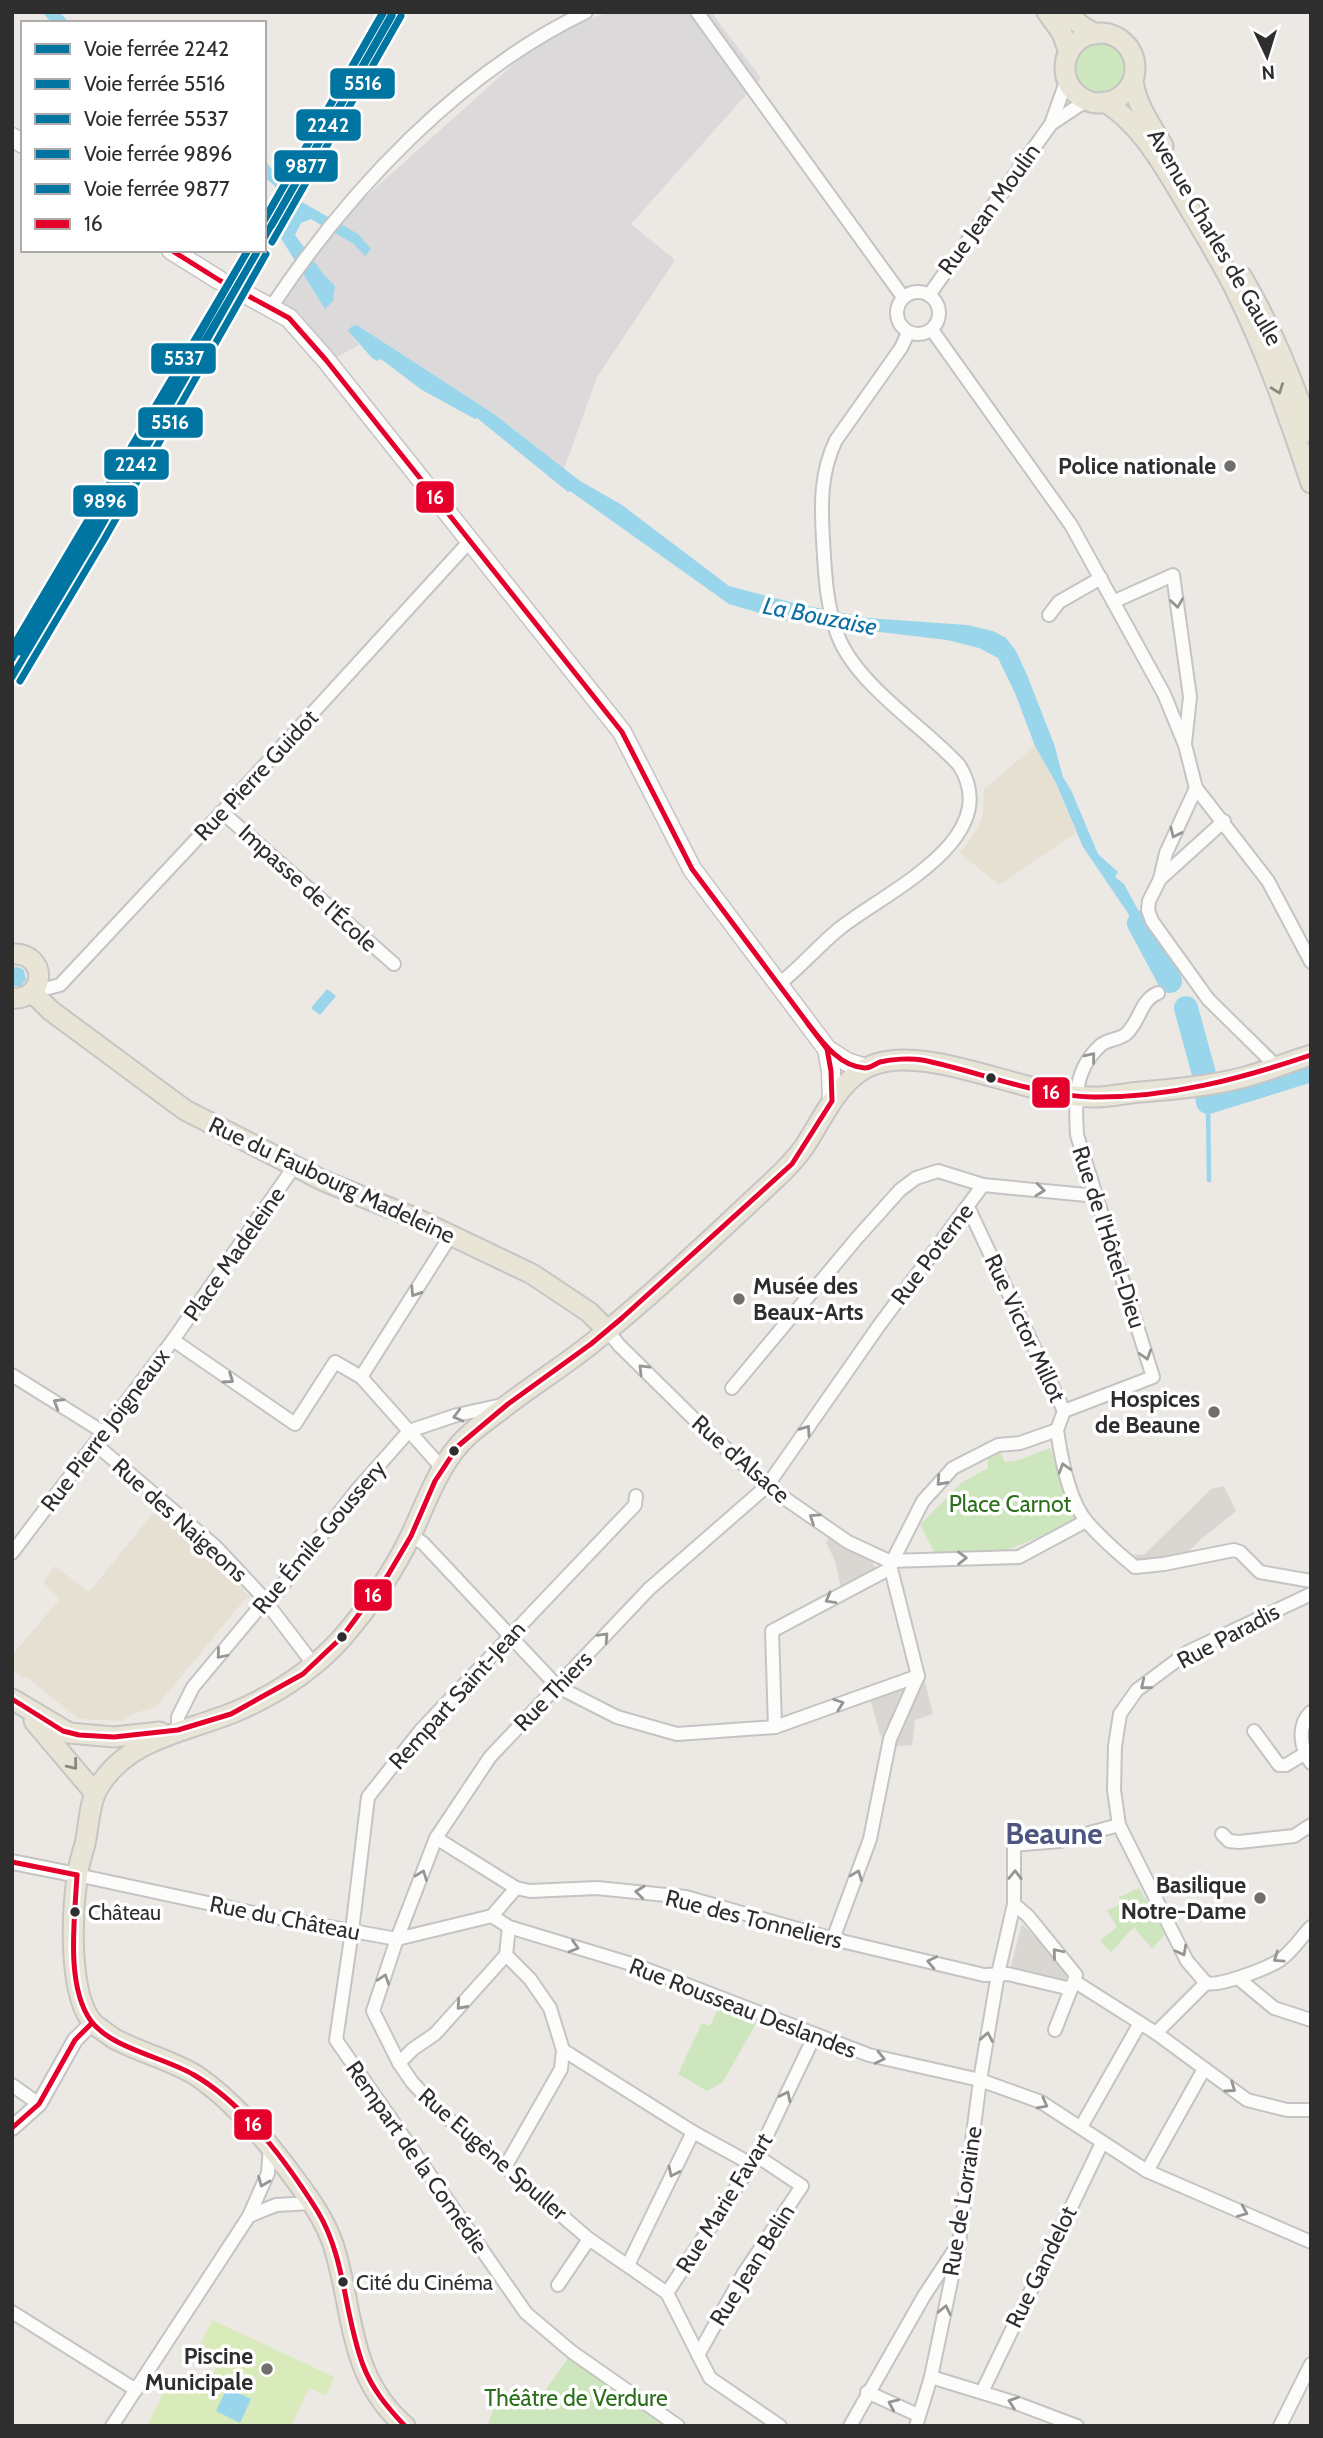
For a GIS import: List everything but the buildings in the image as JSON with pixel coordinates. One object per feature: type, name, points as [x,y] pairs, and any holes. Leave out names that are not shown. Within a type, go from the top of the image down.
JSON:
[{"type":"main road","points":[[1047,12],[1062,33],[1069,52]]},
{"type":"main road","points":[[1066,12],[1095,34],[1115,36],[1126,44],[1135,64],[1133,82],[1124,93],[1096,101],[1075,92],[1065,69],[1069,52],[1077,42],[1095,34]]},
{"type":"main road","name":"Avenue Charles de Gaulle","points":[[1133,82],[1141,110],[1268,324],[1311,432]]},
{"type":"main road","name":"Avenue Charles de Gaulle","points":[[1096,101],[1126,118],[1152,149],[1236,290],[1269,366],[1311,483]]},
{"type":"main road","points":[[174,252],[219,280]]},
{"type":"main road","points":[[240,291],[289,318],[326,360],[621,732],[692,869],[827,1049],[847,1062],[866,1068]]},
{"type":"main road","points":[[12,954],[25,955],[37,968],[38,981],[32,992],[22,998],[12,998]]},
{"type":"main road","name":"Rue du Faubourg Madeleine","points":[[32,992],[50,1010],[185,1110],[294,1167],[452,1235],[551,1285],[589,1312],[607,1330]]},
{"type":"main road","points":[[827,1049],[832,1101]]},
{"type":"main road","points":[[405,2426],[388,2411],[372,2388],[361,2364],[334,2247],[326,2227],[312,2203],[270,2147],[240,2112],[196,2075],[112,2037],[92,2023],[82,2004],[74,1958],[77,1875],[94,1792],[121,1761],[139,1748],[178,1730],[231,1714],[250,1705],[289,1684],[314,1665],[342,1637],[388,1575],[411,1536],[443,1468],[458,1446],[508,1404],[607,1330],[792,1164],[832,1101],[851,1077],[866,1068],[895,1060],[915,1059],[1041,1090],[1083,1096],[1181,1090],[1248,1076],[1311,1055]]},
{"type":"main road","points":[[15,1701],[63,1731],[79,1735],[114,1737],[178,1730]]},
{"type":"main road","points":[[15,1701],[71,1762],[94,1792]]},
{"type":"street","points":[[271,306],[337,218],[425,125],[473,83],[527,44],[586,12]]},
{"type":"street","points":[[697,12],[904,297]]},
{"type":"street","name":"Rue Jean Moulin","points":[[929,295],[1051,124],[1068,79]]},
{"type":"street","name":"Rue Jean Moulin","points":[[1051,124],[1096,101]]},
{"type":"street","points":[[916,292],[929,295],[936,302],[938,321],[932,330],[923,334],[908,333],[900,326],[896,316],[898,306],[904,297],[916,292]]},
{"type":"street","points":[[932,330],[1060,507],[1115,601],[1164,694],[1185,745],[1196,788],[1268,881],[1311,962]]},
{"type":"street","points":[[779,984],[838,930],[896,890],[946,849],[964,823],[971,801],[967,778],[959,765],[856,666],[838,635],[828,601],[821,506],[823,479],[829,455],[836,440],[901,348],[908,333]]},
{"type":"street","name":"Rue Pierre Guidot","points":[[32,992],[60,985],[469,542]]},
{"type":"street","points":[[1115,601],[1174,575],[1190,697],[1185,745]]},
{"type":"street","points":[[1049,615],[1059,602],[1101,578]]},
{"type":"street","points":[[1196,788],[1166,853],[1160,879],[1148,909],[1152,921],[1208,999],[1276,1066]]},
{"type":"street","name":"Impasse de l'École","points":[[222,812],[394,964]]},
{"type":"street","points":[[1160,879],[1224,821]]},
{"type":"street","points":[[1083,1096],[1084,1066],[1103,1043],[1126,1035],[1149,996],[1158,993]]},
{"type":"street","name":"Rue de l'Hôtel-Dieu","points":[[1064,1411],[1153,1377],[1077,1135],[1083,1096]]},
{"type":"street","name":"Place Madeleine","points":[[294,1167],[173,1340],[295,1424],[335,1362],[361,1377]]},
{"type":"street","points":[[732,1388],[857,1238],[901,1190],[916,1178],[938,1171],[982,1185]]},
{"type":"street","name":"Rue Poterne","points":[[767,1486],[982,1185],[1097,1196]]},
{"type":"street","name":"Rue Victor Millot","points":[[968,1207],[1064,1411]]},
{"type":"street","points":[[443,1468],[361,1377],[452,1235]]},
{"type":"street","name":"Rue d'Alsace","points":[[607,1330],[696,1421],[767,1486],[848,1542],[891,1563]]},
{"type":"street","name":"Rue Pierre Joigneaux","points":[[12,1553],[173,1340]]},
{"type":"street","points":[[12,1375],[103,1432]]},
{"type":"street","points":[[409,1431],[457,1415],[508,1404]]},
{"type":"street","points":[[1064,1411],[1057,1430],[1062,1463],[1076,1503],[1086,1521],[1135,1567],[1234,1550],[1240,1552],[1260,1572],[1311,1580]]},
{"type":"street","points":[[833,1939],[870,1839],[890,1739],[918,1675],[891,1563],[923,1501],[953,1468],[998,1445],[1020,1443],[1057,1430]]},
{"type":"street","name":"Rue Émile Goussery","points":[[178,1730],[178,1717],[193,1687],[409,1431]]},
{"type":"street","name":"Rue des Naigeons","points":[[95,1444],[215,1546],[266,1603],[314,1665]]},
{"type":"street","name":"Rue Thiers","points":[[397,1939],[436,1838],[490,1757],[649,1589],[767,1486]]},
{"type":"street","name":"Rempart Saint-Jean","points":[[352,1931],[368,1797],[421,1730],[635,1505],[636,1496]]},
{"type":"street","points":[[775,1727],[772,1631],[891,1563],[1018,1558],[1086,1521]]},
{"type":"street","points":[[411,1536],[423,1543],[558,1687],[617,1717],[677,1734],[775,1727],[918,1675]]},
{"type":"street","name":"Rue Paradis","points":[[1206,1983],[1187,1961],[1119,1825],[1114,1790],[1115,1746],[1120,1714],[1137,1690],[1188,1652],[1311,1594]]},
{"type":"street","points":[[1254,1731],[1279,1765],[1307,1758],[1302,1723],[1311,1712]]},
{"type":"street","name":"Rue de Lorraine","points":[[917,2420],[931,2377],[959,2243],[980,2080],[1014,1904],[1014,1845],[1060,1841],[1119,1825]]},
{"type":"street","points":[[1222,1834],[1229,1841],[1239,1842],[1294,1836],[1311,1825]]},
{"type":"street","name":"Rue des Tonneliers","points":[[436,1838],[516,1888],[530,1891],[597,1888],[686,1897],[833,1939],[984,1975],[999,1973],[1072,1985]]},
{"type":"street","points":[[12,1862],[77,1875]]},
{"type":"street","name":"Rue du Château","points":[[77,1875],[397,1939],[492,1916]]},
{"type":"street","points":[[492,1916],[516,1888]]},
{"type":"street","points":[[1014,1904],[1028,1916],[1076,1975],[1055,2030]]},
{"type":"street","name":"Rue Rousseau Deslandes","points":[[492,1916],[509,1927],[638,1966],[869,2055],[980,2080],[1041,2102],[1147,2171],[1311,2242]]},
{"type":"street","points":[[399,2063],[413,2049],[435,2034],[506,1955],[509,1927]]},
{"type":"street","points":[[1156,2033],[1206,1983],[1212,1985],[1238,1978],[1281,1960],[1311,1927]]},
{"type":"street","name":"Rempart de la Comédie","points":[[352,1931],[336,2040],[526,2313],[572,2353],[678,2426]]},
{"type":"street","name":"Rue Eugène Spuller","points":[[397,1939],[373,2011],[399,2063],[412,2082],[437,2109],[589,2239],[667,2293]]},
{"type":"street","points":[[505,2167],[561,2069],[563,2050],[550,2008],[530,1979],[506,1955]]},
{"type":"street","points":[[1238,1978],[1274,2008],[1311,2020]]},
{"type":"street","points":[[1072,1985],[1156,2033],[1248,2100],[1287,2110],[1311,2110]]},
{"type":"street","points":[[12,2128],[39,2104],[75,2040],[92,2023]]},
{"type":"street","points":[[1081,2127],[1140,2023]]},
{"type":"street","name":"Rue Marie Favart","points":[[667,2293],[754,2160],[815,2035]]},
{"type":"street","points":[[563,2050],[693,2132],[754,2160]]},
{"type":"street","points":[[1147,2171],[1204,2069]]},
{"type":"street","points":[[12,2085],[39,2104]]},
{"type":"street","points":[[628,2265],[693,2132]]},
{"type":"street","name":"Rue Gandelot","points":[[982,2392],[1102,2143]]},
{"type":"street","points":[[113,2426],[249,2216],[268,2173],[270,2147]]},
{"type":"street","name":"Rue Jean Belin","points":[[698,2355],[744,2273],[802,2186],[754,2160]]},
{"type":"street","points":[[249,2216],[276,2205],[312,2203]]},
{"type":"street","points":[[558,2285],[589,2239]]},
{"type":"street","points":[[850,2426],[867,2392],[937,2274],[959,2243]]},
{"type":"street","points":[[667,2293],[710,2378],[780,2426]]},
{"type":"street","points":[[12,2312],[136,2390]]},
{"type":"street","points":[[1280,2426],[1311,2364]]},
{"type":"street","points":[[931,2377],[1077,2426]]},
{"type":"street","points":[[867,2392],[917,2420]]},
{"type":"shaded area","points":[[608,12],[711,12],[761,78],[631,224],[675,260],[597,377],[564,469],[494,414],[357,325],[348,331],[359,345],[335,358],[283,301],[333,226],[542,39]]},
{"type":"shaded area","points":[[1035,746],[1056,783],[1076,833],[999,885],[960,853],[978,828],[983,814],[984,789]]},
{"type":"shaded area","points":[[1224,1486],[1236,1511],[1201,1539],[1172,1569],[1148,1574],[1161,1561],[1139,1563],[1134,1554],[1144,1555],[1211,1489]]},
{"type":"shaded area","points":[[159,1506],[216,1559],[250,1598],[244,1600],[156,1707],[132,1714],[123,1721],[79,1719],[25,1676],[23,1678],[12,1669],[12,1655],[60,1599],[43,1582],[55,1566],[89,1592]]},
{"type":"shaded area","points":[[834,1532],[871,1554],[877,1570],[841,1589],[835,1561],[826,1542]]},
{"type":"shaded area","points":[[922,1670],[933,1714],[915,1720],[912,1745],[889,1747],[880,1734],[867,1688]]},
{"type":"shaded area","points":[[1022,1924],[1069,1972],[1062,1984],[1009,1973]]},
{"type":"green space","points":[[1100,44],[1117,51],[1124,68],[1117,85],[1100,92],[1083,85],[1076,68],[1083,51]]},
{"type":"green space","name":"Place Carnot","points":[[1050,1448],[1077,1521],[1005,1551],[935,1553],[920,1525],[961,1483],[988,1468],[988,1455],[1000,1451],[1005,1462],[1019,1460]]},
{"type":"green space","points":[[1139,1888],[1166,1933],[1152,1949],[1134,1927],[1111,1952],[1100,1941],[1117,1927],[1107,1910],[1121,1904],[1119,1897]]},
{"type":"green space","points":[[721,2001],[760,2017],[722,2083],[707,2091],[678,2074],[702,2023],[710,2026]]},
{"type":"green space","name":"Piscine Municipale","points":[[212,2320],[334,2377],[326,2396],[309,2388],[291,2426],[147,2426],[169,2381],[198,2394],[207,2376],[211,2377],[218,2363],[196,2353]]},
{"type":"green space","name":"Théâtre de Verdure","points":[[569,2357],[669,2426],[487,2426],[499,2395],[535,2405]]},
{"type":"water","points":[[42,12],[59,12],[68,21],[50,21]]},
{"type":"water","points":[[266,162],[293,197],[358,234],[371,249],[365,256],[354,244],[311,219],[301,223],[295,235],[335,286],[333,301],[325,309],[279,235],[266,219],[266,200],[280,219],[287,207],[274,185],[266,179]]},
{"type":"water","points":[[357,325],[494,414],[580,481],[622,505],[729,586],[868,618],[967,625],[993,631],[1006,638],[1016,651],[1027,675],[1054,744],[1063,777],[1098,854],[1118,872],[1115,877],[1124,884],[1157,945],[1155,953],[1083,847],[1056,783],[1035,746],[1015,693],[998,658],[979,648],[947,640],[787,621],[729,604],[568,492],[477,418],[422,390],[381,359],[377,361],[372,358],[348,331]]},
{"type":"water","points":[[12,968],[24,970],[26,980],[21,986],[12,986]]},
{"type":"water","points":[[327,989],[336,996],[320,1015],[311,1008]]},
{"type":"water","points":[[1190,1005],[1201,1031],[1210,1073],[1198,1075],[1187,1021],[1182,1010]]},
{"type":"water","points":[[227,2388],[251,2399],[240,2423],[216,2411]]},
{"type":"waterway","name":"La Bouzaise","points":[[1139,923],[1170,981]]},
{"type":"waterway","name":"La Bouzaise","points":[[1186,1008],[1204,1074],[1208,1102],[1311,1070]]},
{"type":"waterway","points":[[1208,1102],[1209,1180]]},
{"type":"railway","points":[[12,663],[97,534]]},
{"type":"rail line","name":"9896","points":[[266,217],[383,12]]},
{"type":"rail line","name":"5537","points":[[266,218],[384,12]]},
{"type":"rail line","name":"2242","points":[[266,234],[393,12]]},
{"type":"rail line","name":"9877","points":[[272,225],[392,16]]},
{"type":"rail line","name":"5516","points":[[272,242],[401,16]]},
{"type":"rail line","name":"5537","points":[[12,648],[247,252]]},
{"type":"rail line","name":"9896","points":[[12,659],[89,530],[247,252]]},
{"type":"rail line","name":"2242","points":[[12,677],[97,534],[257,252]]},
{"type":"rail line","name":"9877","points":[[20,652],[256,254]]},
{"type":"rail line","name":"5516","points":[[20,681],[105,538],[266,254]]},
{"type":"transit line","name":"16","points":[[12,1699],[63,1731],[79,1735],[114,1737],[178,1730],[231,1714],[303,1674],[342,1637],[388,1575],[411,1536],[435,1481],[458,1446],[508,1404],[622,1318],[792,1164],[832,1101],[827,1049],[692,869],[622,732],[326,360],[289,318],[174,252]]},
{"type":"transit line","name":"16","points":[[808,1024],[832,1052],[856,1067],[867,1068],[885,1061],[917,1059],[1028,1088],[1071,1096],[1121,1096],[1176,1090],[1258,1072],[1311,1055]]},
{"type":"transit line","name":"16","points":[[12,1862],[77,1875]]},
{"type":"transit line","name":"16","points":[[77,1875],[75,1970],[83,2006],[91,2021],[112,2039],[182,2069],[212,2087],[247,2118],[279,2155],[306,2193],[327,2230],[340,2268],[352,2327],[367,2374],[381,2397],[405,2426]]},
{"type":"transit line","name":"16","points":[[12,2128],[39,2104],[75,2040],[92,2023]]},
{"type":"place","name":"Police nationale","points":[[1230,466]]},
{"type":"place","name":"Musée des Beaux-Arts","points":[[739,1299]]},
{"type":"place","name":"Hospices de Beaune","points":[[1214,1412]]},
{"type":"place","name":"Basilique Notre-Dame","points":[[1260,1898]]},
{"type":"place","name":"Château","points":[[75,1912]]},
{"type":"place","name":"Cité du Cinéma","points":[[343,2282]]},
{"type":"place","name":"Piscine Municipale","points":[[267,2369]]},
{"type":"district","name":"Beaune","points":[[1054,1833]]}]
